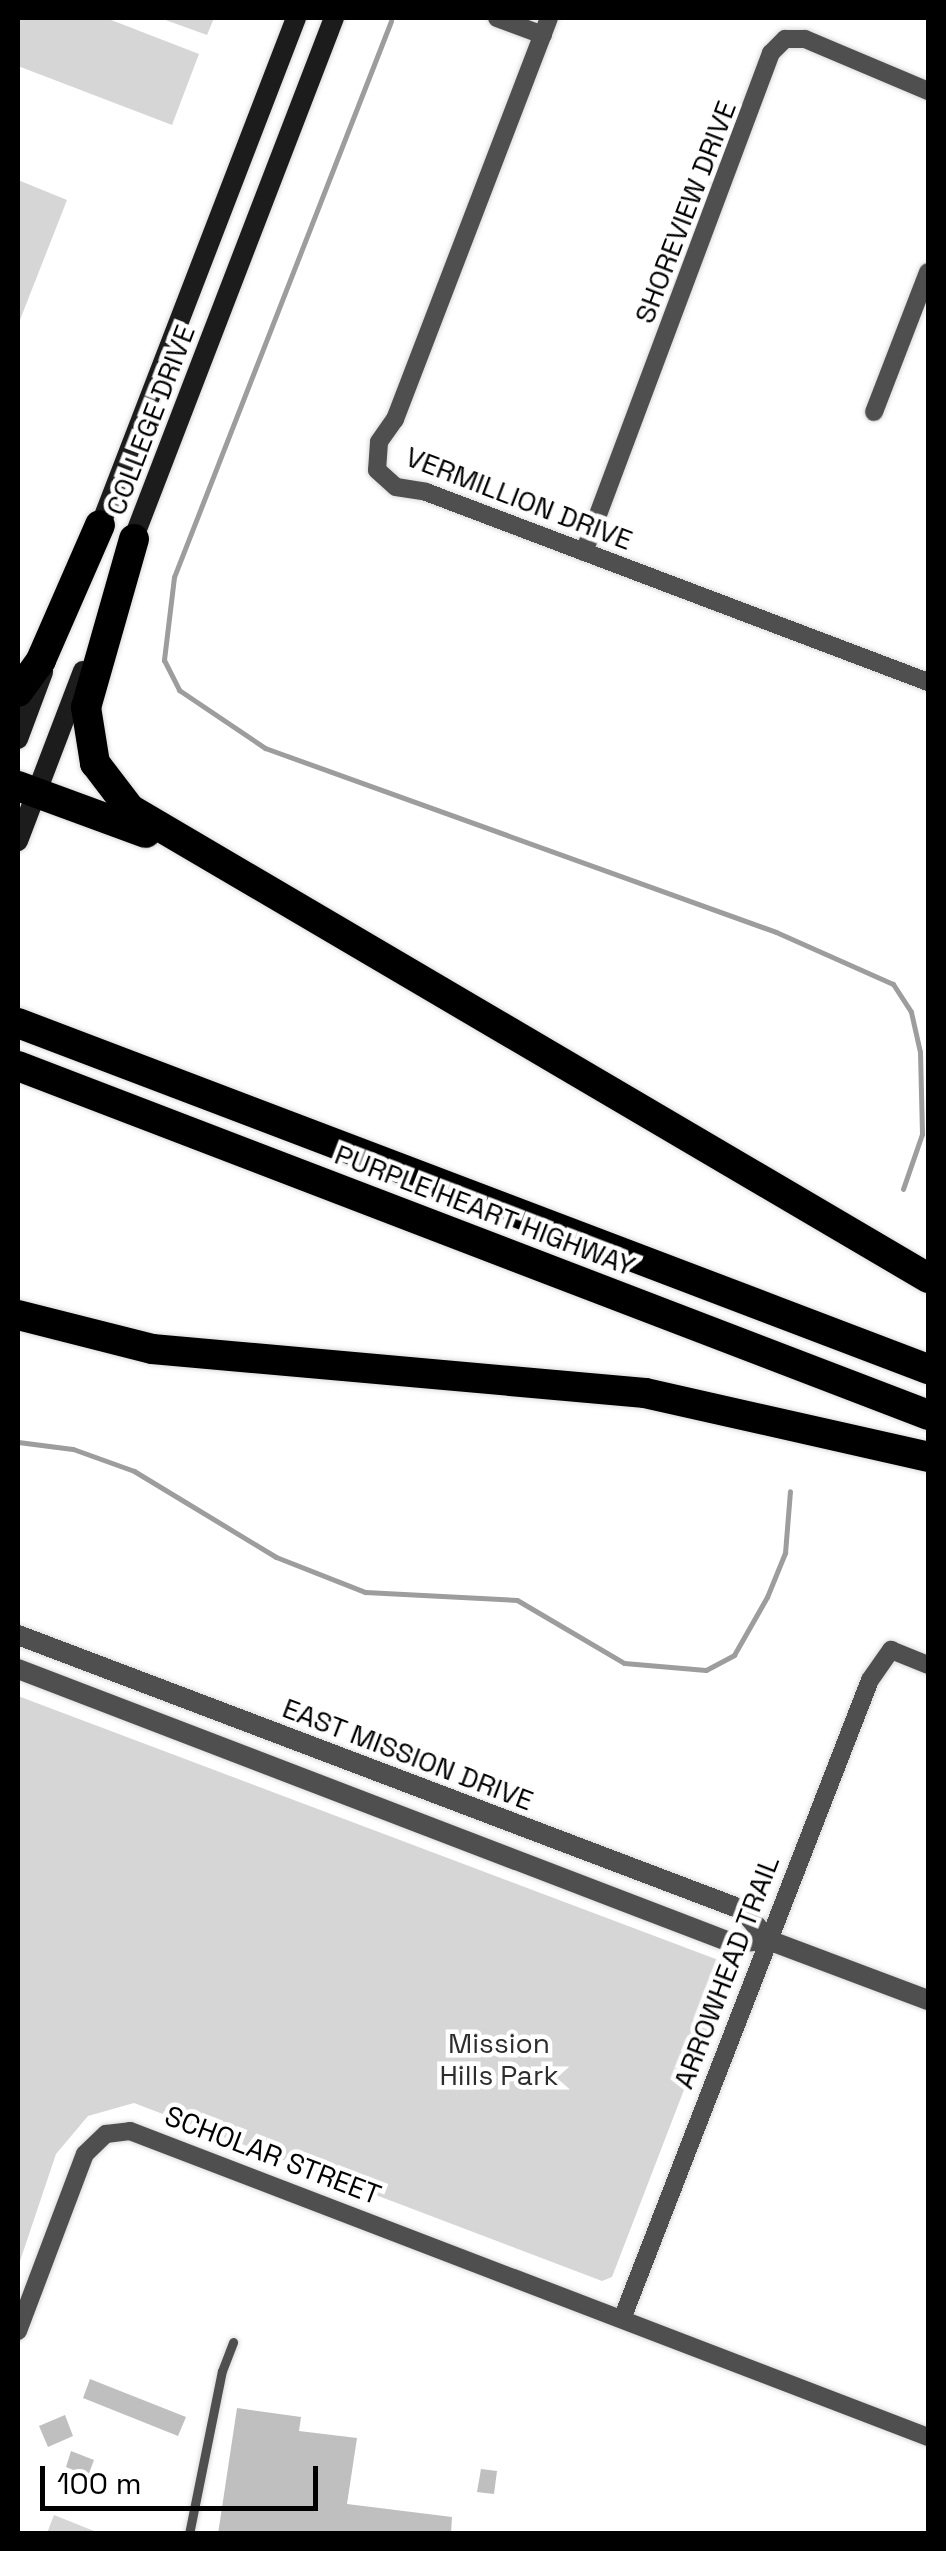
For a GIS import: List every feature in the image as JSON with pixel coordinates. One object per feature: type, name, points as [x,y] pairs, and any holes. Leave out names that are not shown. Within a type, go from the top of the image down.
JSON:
[{"type":"highway","points":[[18,692],[41,660],[100,526]]},
{"type":"highway","points":[[134,539],[88,681],[90,744],[104,780],[130,809],[928,1278]]},
{"type":"highway","points":[[27,789],[219,860]]},
{"type":"highway","name":"PURPLE HEART HIGHWAY","points":[[27,1027],[928,1369]]},
{"type":"highway","name":"PURPLE HEART HIGHWAY","points":[[27,1069],[928,1415]]},
{"type":"highway","points":[[18,1318],[152,1348],[645,1393],[928,1457]]},
{"type":"main road","name":"COLLEGE DRIVE","points":[[18,739],[296,18]]},
{"type":"main road","name":"COLLEGE DRIVE","points":[[18,841],[27,789],[134,539],[334,18]]},
{"type":"street","points":[[497,18],[546,26]]},
{"type":"street","name":"VERMILLION DRIVE","points":[[546,26],[395,420],[379,442],[377,470],[396,487],[584,552],[928,682]]},
{"type":"street","name":"SHOREVIEW DRIVE","points":[[584,552],[771,53],[785,39],[805,39],[928,91]]},
{"type":"street","points":[[874,412],[928,272]]},
{"type":"street","name":"EAST MISSION DRIVE","points":[[18,1634],[744,1910],[768,1940]]},
{"type":"street","name":"ARROWHEAD TRAIL","points":[[622,2319],[870,1680],[891,1650],[928,1665]]},
{"type":"street","name":"EAST MISSION DRIVE","points":[[18,1668],[732,1943],[768,1940],[928,2000]]},
{"type":"street","name":"SCHOLAR STREET","points":[[18,2330],[85,2154],[117,2130],[622,2319]]},
{"type":"street","points":[[622,2319],[928,2437]]},
{"type":"lane","points":[[190,2534],[222,2371],[233,2342]]},
{"type":"green space","points":[[18,18],[106,18],[199,54],[172,125],[18,66]]},
{"type":"green space","points":[[160,18],[214,18],[207,35]]},
{"type":"green space","points":[[18,180],[67,200],[18,325]]},
{"type":"green space","name":"Mission Hills Park","points":[[18,1696],[721,1961],[727,1978],[612,2277],[602,2281],[134,2103],[88,2116],[56,2154],[18,2267]]},
{"type":"green space","points":[[54,2515],[94,2531],[47,2533]]},
{"type":"building","points":[[90,2379],[186,2417],[178,2436],[83,2398]]},
{"type":"building","points":[[237,2408],[301,2417],[299,2431],[357,2438],[347,2504],[452,2517],[451,2534],[218,2534]]},
{"type":"building","points":[[65,2415],[73,2436],[48,2447],[39,2426]]},
{"type":"building","points":[[71,2451],[94,2460],[88,2476],[66,2467]]},
{"type":"building","points":[[481,2469],[497,2471],[494,2494],[477,2492]]},
{"type":"waterway","points":[[391,21],[174,577],[164,660],[179,690],[265,748],[776,932],[893,984],[911,1012],[920,1052],[922,1134],[903,1189]]},
{"type":"waterway","points":[[18,1442],[73,1449],[134,1471],[276,1557],[365,1592],[517,1600],[624,1663],[706,1670],[734,1655],[767,1597],[785,1553],[790,1491]]}]
